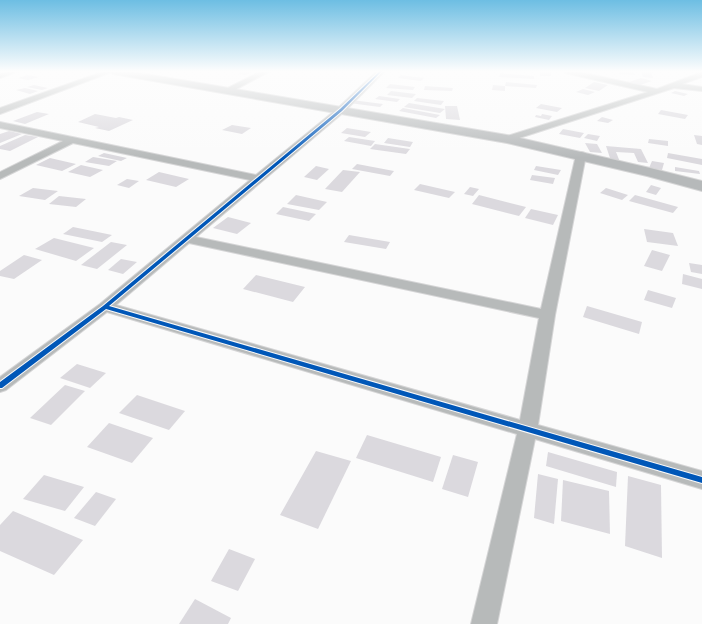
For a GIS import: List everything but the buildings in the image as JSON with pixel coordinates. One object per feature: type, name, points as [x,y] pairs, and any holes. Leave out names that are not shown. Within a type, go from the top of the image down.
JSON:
[{"type":"main road","points":[[285,100],[507,139],[581,155],[702,186]]},
{"type":"street","points":[[0,111],[32,100]]},
{"type":"street","points":[[0,386],[105,307],[259,179],[351,100]]},
{"type":"street","points":[[507,139],[630,100]]},
{"type":"street","points":[[0,125],[259,179]]},
{"type":"street","points":[[0,176],[72,140]]},
{"type":"street","points":[[484,624],[528,429],[547,315],[581,155]]},
{"type":"street","points":[[187,239],[547,315]]},
{"type":"street","points":[[105,307],[702,480]]},
{"type":"cycle path","points":[[0,386],[105,307],[351,100]]},
{"type":"cycle path","points":[[105,307],[702,480]]}]
